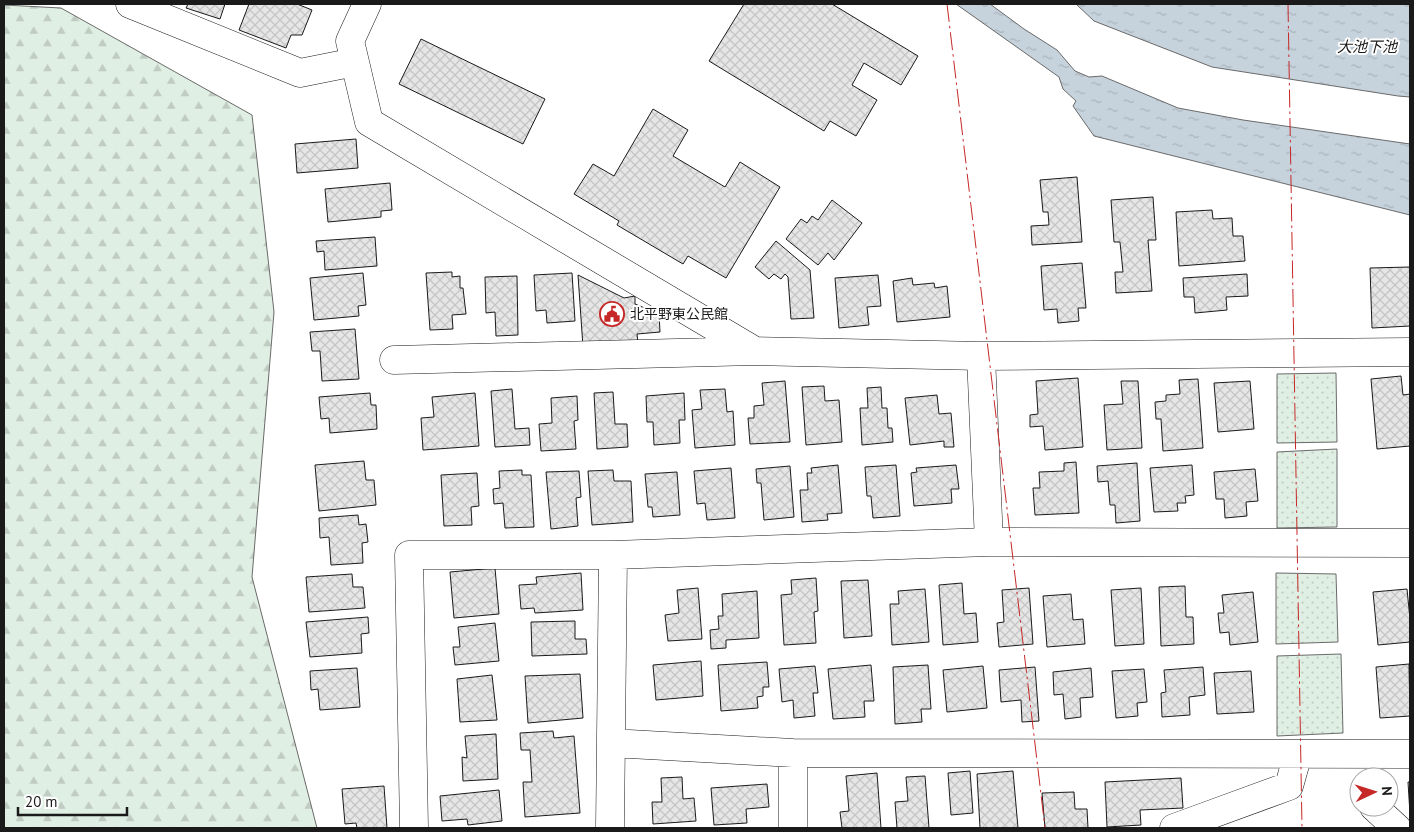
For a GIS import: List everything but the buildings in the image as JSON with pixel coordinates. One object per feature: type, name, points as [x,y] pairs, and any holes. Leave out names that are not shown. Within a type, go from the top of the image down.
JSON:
[{"type":"street","points":[[130,4],[300,73],[355,62]]},
{"type":"street","points":[[367,4],[350,41],[369,122],[755,351]]},
{"type":"street","points":[[394,360],[755,351],[981,356],[1410,352]]},
{"type":"street","points":[[981,356],[989,542]]},
{"type":"street","points":[[414,828],[409,555],[613,555],[989,542],[1410,543]]},
{"type":"street","points":[[610,828],[613,555]]},
{"type":"street","points":[[611,743],[793,753],[1298,754],[1363,766],[1410,754]]},
{"type":"street","points":[[793,753],[793,828]]},
{"type":"street","points":[[1174,828],[1289,786],[1298,754]]},
{"type":"street","points":[[1385,817],[1397,828]]},
{"type":"green space","points":[[4,5],[61,8],[252,115],[274,312],[252,577],[317,828],[4,828]]},
{"type":"green space","points":[[1336,373],[1337,442],[1277,443],[1277,374]]},
{"type":"green space","points":[[1337,449],[1337,527],[1277,528],[1277,452]]},
{"type":"green space","points":[[1276,573],[1336,574],[1338,642],[1276,644]]},
{"type":"green space","points":[[1341,654],[1343,733],[1277,736],[1277,656]]},
{"type":"water","points":[[956,4],[990,4],[1057,50],[1075,71],[1089,77],[1102,76],[1178,108],[1243,120],[1410,144],[1410,215],[1094,136],[1073,106],[1076,101],[1063,89],[1059,77]]},
{"type":"water","name":"大池下池","points":[[1076,4],[1410,4],[1410,97],[1212,67],[1094,21]]},
{"type":"power","points":[[947,4],[1045,828]]},
{"type":"power","points":[[1288,4],[1302,828]]},
{"type":"place","name":"北平野東公民館","points":[[612,314]]}]
